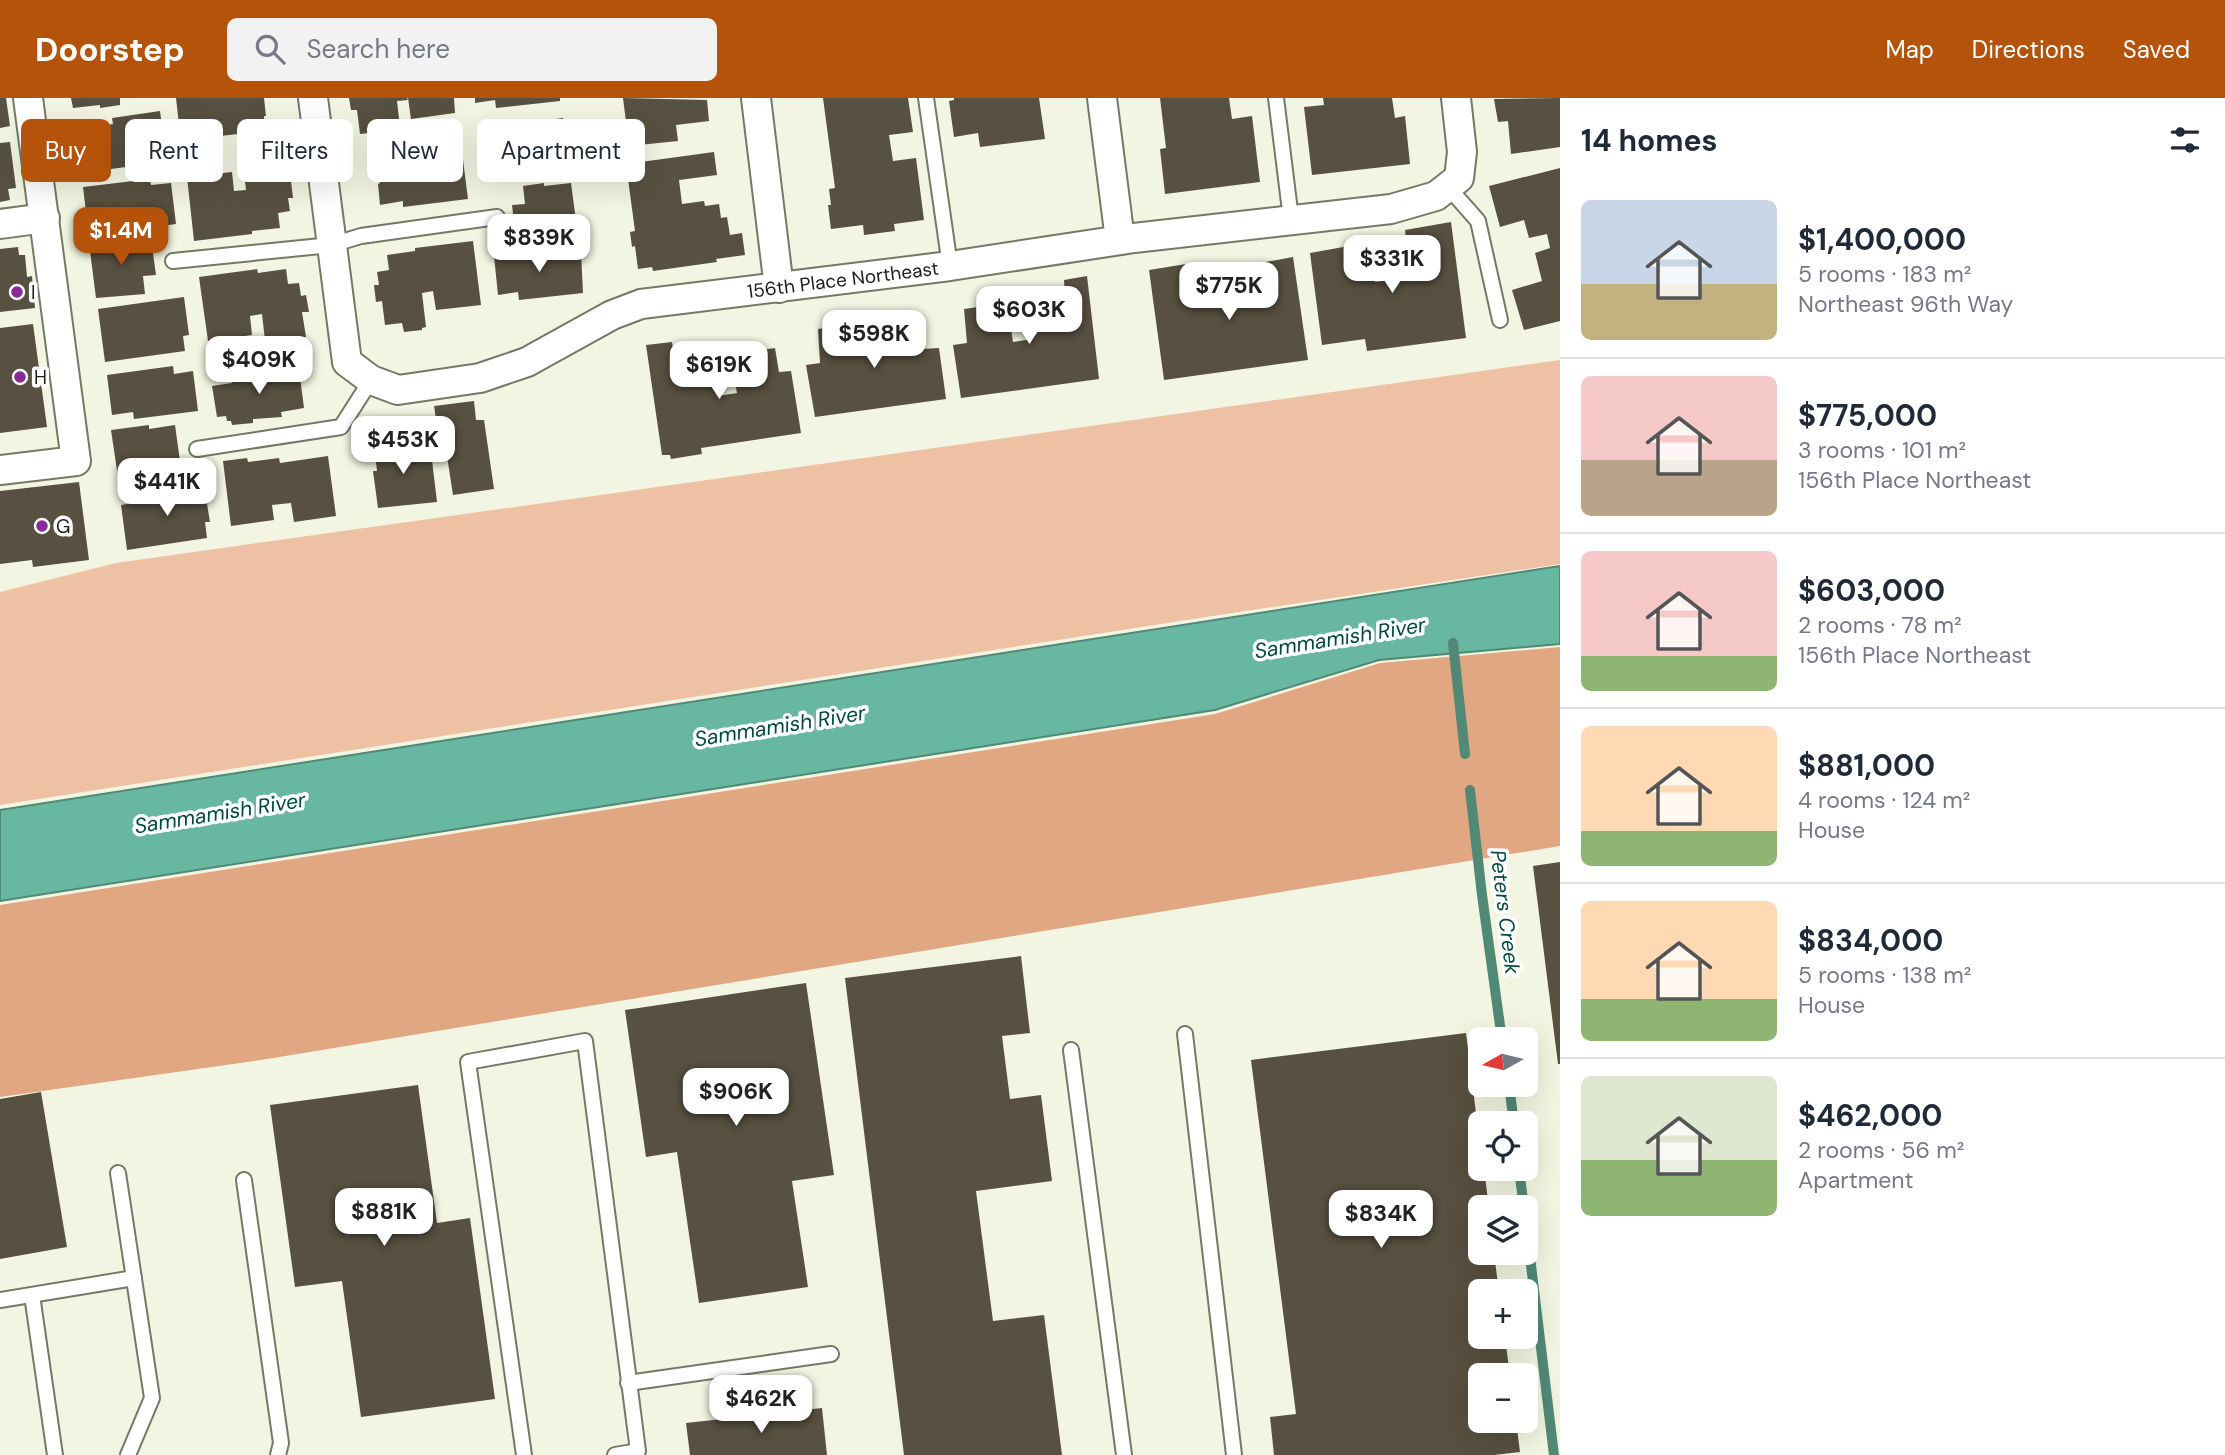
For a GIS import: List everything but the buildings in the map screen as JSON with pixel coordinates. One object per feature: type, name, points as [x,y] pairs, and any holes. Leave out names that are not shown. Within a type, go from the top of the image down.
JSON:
[{"type":"street","points":[[0,470],[76,461],[29,98]]},
{"type":"street","name":"156th Place Northeast","points":[[313,98],[347,362],[371,380],[398,390],[480,378],[527,362],[612,315],[641,304],[950,266],[1121,240],[1391,209],[1442,191]]},
{"type":"street","points":[[756,98],[779,288]]},
{"type":"street","points":[[1102,98],[1121,240]]},
{"type":"street","points":[[1442,191],[1459,178],[1462,152],[1456,98]]},
{"type":"street","points":[[0,224],[45,218]]},
{"type":"lane","points":[[926,98],[950,266]]},
{"type":"lane","points":[[1276,98],[1291,219]]},
{"type":"lane","points":[[1442,191],[1478,222],[1500,320]]},
{"type":"lane","points":[[173,261],[331,245],[361,236],[497,217]]},
{"type":"lane","points":[[197,449],[341,427],[371,380]]},
{"type":"lane","points":[[1185,1034],[1234,1455]]},
{"type":"lane","points":[[524,1455],[468,1062],[585,1041],[638,1453],[615,1455]]},
{"type":"lane","points":[[1071,1050],[1124,1455]]},
{"type":"lane","points":[[118,1173],[152,1398],[128,1455]]},
{"type":"lane","points":[[244,1180],[281,1443],[278,1455]]},
{"type":"lane","points":[[0,1300],[134,1278]]},
{"type":"lane","points":[[32,1295],[55,1455]]},
{"type":"lane","points":[[628,1383],[831,1354]]},
{"type":"shaded area","points":[[1560,360],[1560,564],[0,805],[0,592],[116,563]]},
{"type":"shaded area","points":[[1560,647],[1560,846],[261,1060],[0,1097],[0,905],[1215,714],[1380,663]]},
{"type":"water","name":"Sammamish River","points":[[1560,566],[1560,644],[1379,660],[1215,710],[0,901],[0,810]]},
{"type":"waterway","name":"Peters Creek","points":[[1453,643],[1465,754]]},
{"type":"waterway","name":"Peters Creek","points":[[1470,790],[1500,1027]]},
{"type":"waterway","name":"Peters Creek","points":[[1511,1097],[1512,1111]]},
{"type":"waterway","name":"Peters Creek","points":[[1521,1181],[1522,1195]]},
{"type":"waterway","name":"Peters Creek","points":[[1531,1265],[1554,1455]]},
{"type":"place","name":"I","points":[[17,292]]},
{"type":"place","name":"H","points":[[20,377]]},
{"type":"place","name":"G","points":[[42,526]]}]
